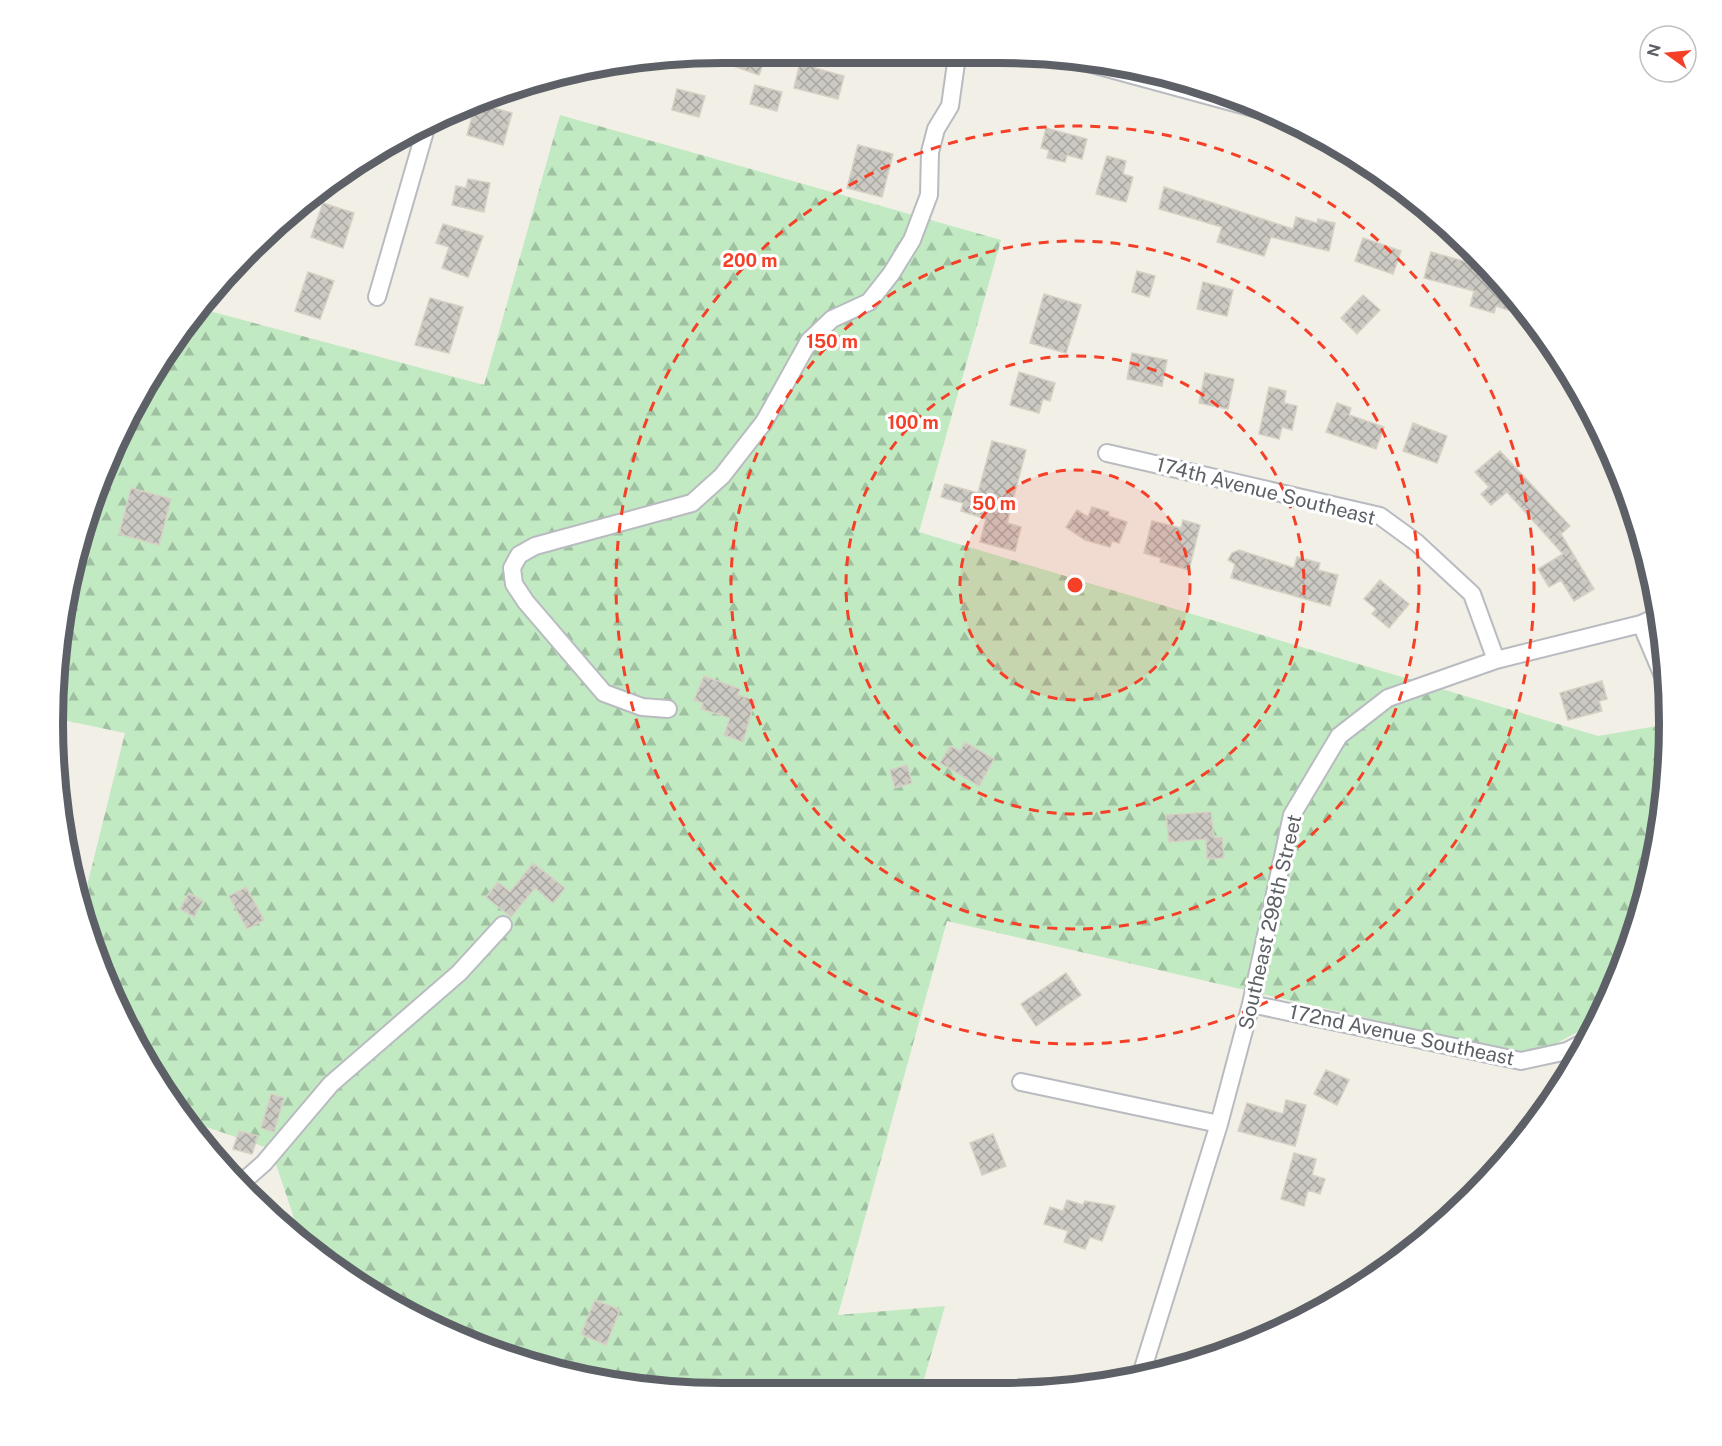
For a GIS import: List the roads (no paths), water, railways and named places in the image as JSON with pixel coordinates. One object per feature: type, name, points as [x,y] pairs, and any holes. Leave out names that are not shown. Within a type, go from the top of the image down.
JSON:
[{"type":"street","points":[[668,709],[642,707],[604,693],[526,602],[514,584],[512,568],[519,555],[535,546],[692,503],[722,476],[764,422],[808,341],[832,319],[869,302],[891,274],[912,240],[929,195],[930,152],[936,129],[950,106],[956,63]]},
{"type":"street","points":[[377,297],[424,135]]},
{"type":"street","name":"174th Avenue Southeast","points":[[1107,453],[1380,516],[1417,543],[1472,594],[1496,660]]},
{"type":"street","name":"Southeast 298th Street","points":[[1144,1367],[1219,1124],[1251,1004],[1292,815],[1339,736],[1388,698],[1496,660],[1650,620]]},
{"type":"street","points":[[1641,624],[1655,658]]},
{"type":"street","points":[[246,1179],[264,1163],[332,1084],[459,973],[503,925]]},
{"type":"street","name":"172nd Avenue Southeast","points":[[1251,1004],[1521,1061],[1567,1051],[1574,1047]]},
{"type":"street","points":[[1020,1082],[1219,1124]]}]
